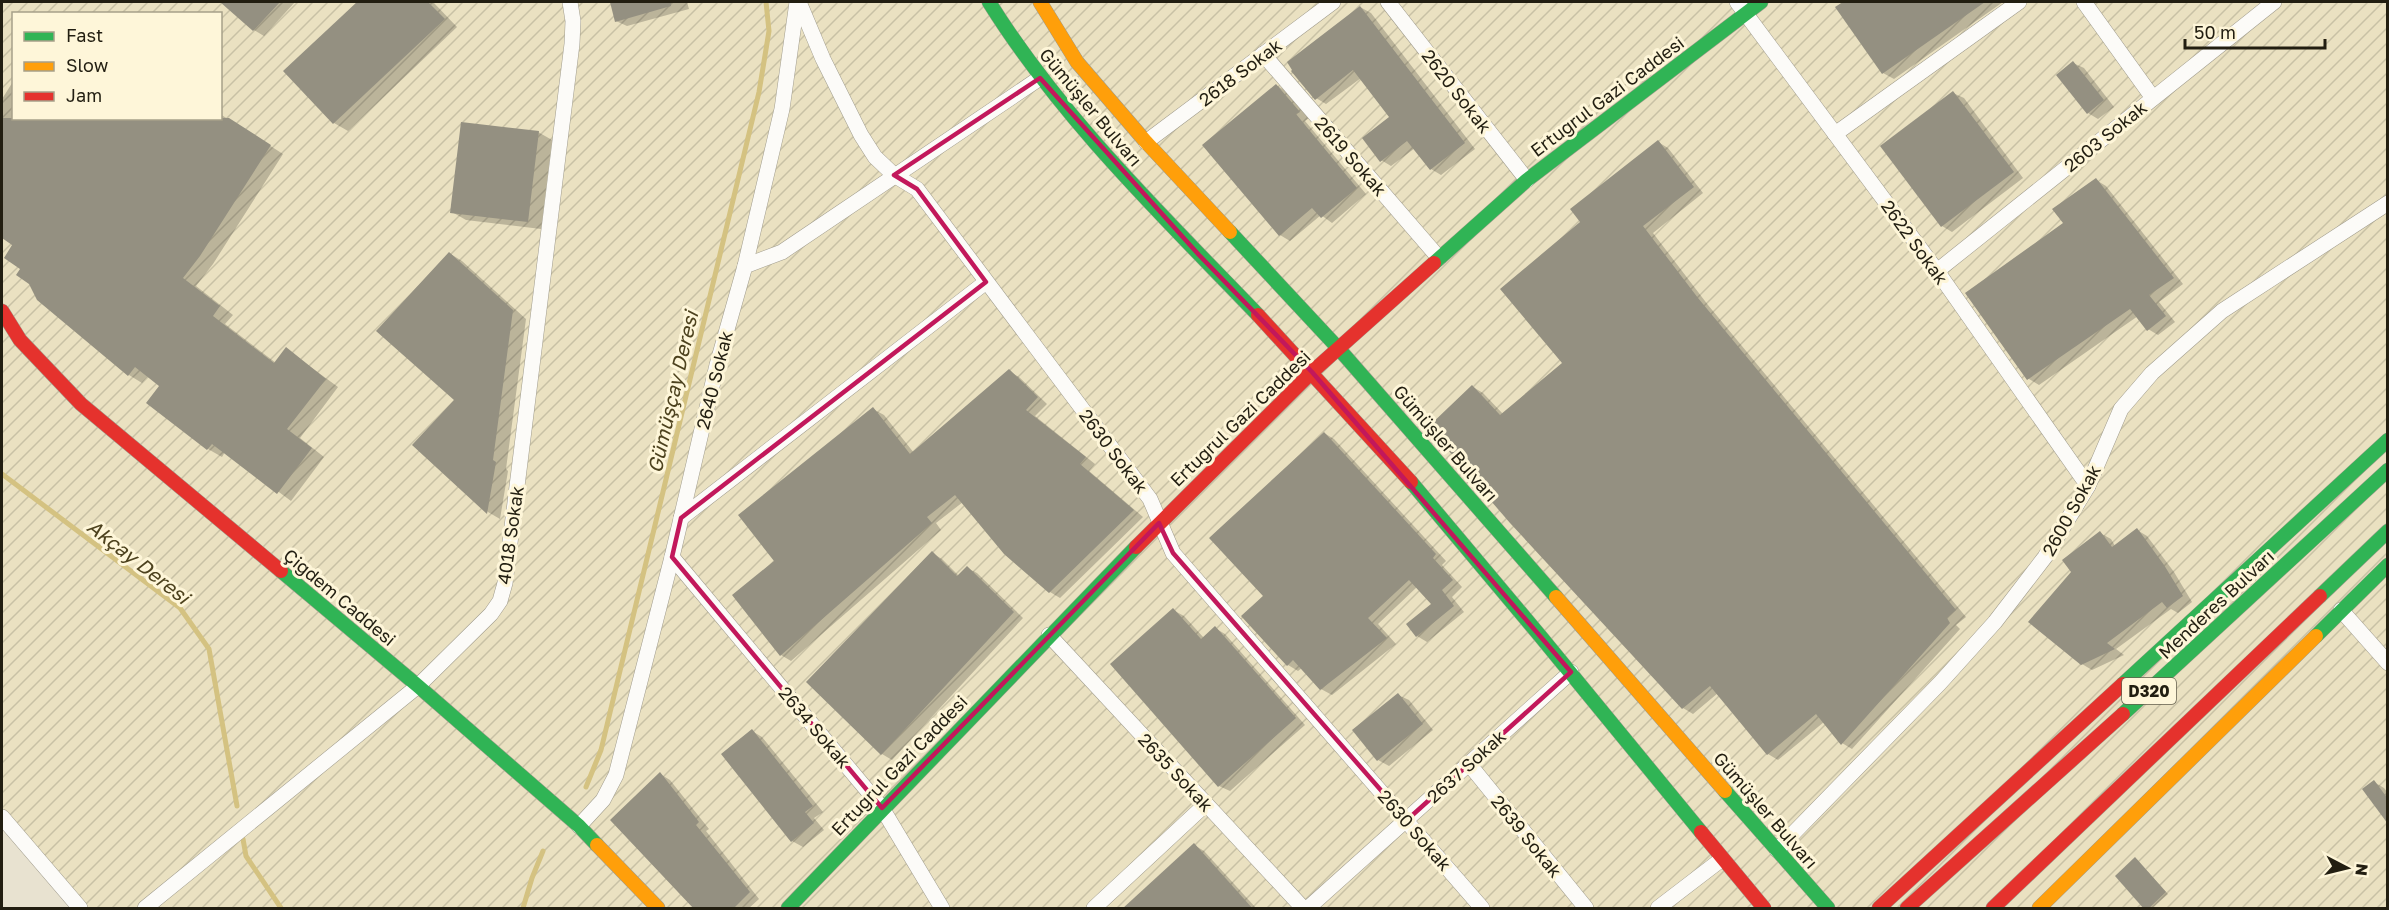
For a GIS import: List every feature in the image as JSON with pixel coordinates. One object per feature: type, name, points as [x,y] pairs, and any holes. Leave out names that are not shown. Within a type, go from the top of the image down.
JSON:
[{"type":"main road","name":"Gümüşler Bulvarı","points":[[988,2],[1010,39],[1092,140],[1312,372],[1464,544],[1764,909]]},
{"type":"main road","name":"Gümüşler Bulvarı","points":[[1040,2],[1077,62],[1146,142],[1339,349],[1828,909]]},
{"type":"main road","name":"Ertuğrul Gazi Caddesi","points":[[788,909],[1049,635],[1312,372],[1527,180],[1741,8],[1761,2]]},
{"type":"main road","name":"Çiğdem Caddesi","points":[[2,311],[20,340],[81,404],[418,686],[579,826],[658,909]]},
{"type":"main road","points":[[1879,909],[2388,440]]},
{"type":"main road","name":"Menderes Bulvarı","points":[[1907,909],[2076,758],[2388,470]]},
{"type":"main road","name":"D320","points":[[1992,909],[2388,531]]},
{"type":"main road","points":[[2038,909],[2388,565]]},
{"type":"street","name":"4018 Sokak","points":[[145,909],[418,686],[491,614],[500,601],[505,583],[572,44],[573,21],[570,2]]},
{"type":"street","name":"2630 Sokak","points":[[798,2],[823,59],[861,135],[875,157],[894,175],[917,189],[1150,499],[1173,553],[1482,909]]},
{"type":"street","name":"2640 Sokak","points":[[579,826],[603,800],[616,775],[672,557],[717,365],[745,266],[782,109],[798,2]]},
{"type":"street","name":"2618 Sokak","points":[[1146,142],[1333,2]]},
{"type":"street","name":"2620 Sokak","points":[[1388,2],[1527,180]]},
{"type":"street","points":[[1834,134],[2019,2]]},
{"type":"street","points":[[2084,2],[2153,98]]},
{"type":"street","name":"2603 Sokak","points":[[1937,271],[2274,2]]},
{"type":"street","name":"2622 Sokak","points":[[1741,8],[1937,271],[2088,486]]},
{"type":"street","name":"2619 Sokak","points":[[1263,54],[1439,258]]},
{"type":"street","points":[[745,266],[782,252],[1040,78]]},
{"type":"street","name":"2600 Sokak","points":[[1777,850],[1941,683],[1995,622],[2045,558],[2088,486],[2121,410],[2152,374],[2222,311],[2388,203]]},
{"type":"street","points":[[681,518],[986,282]]},
{"type":"street","name":"2634 Sokak","points":[[672,557],[882,808],[942,909]]},
{"type":"street","points":[[2341,610],[2388,663]]},
{"type":"street","name":"2635 Sokak","points":[[1049,635],[1303,909]]},
{"type":"street","name":"2637 Sokak","points":[[1308,909],[1570,672]]},
{"type":"street","name":"2639 Sokak","points":[[1469,764],[1586,909]]},
{"type":"street","points":[[1094,909],[1206,804]]},
{"type":"street","points":[[2,817],[80,909]]},
{"type":"street","points":[[1658,909],[1722,859]]},
{"type":"highlighted area","points":[[1040,78],[1199,255],[1312,372],[1571,672],[1407,820],[1173,553],[1159,523],[882,808],[672,557],[681,518],[986,282],[917,189],[894,175]]},
{"type":"shaded area","points":[[2,2],[2387,2],[2387,908],[75,908],[2,817]]},
{"type":"building","points":[[220,2],[280,2],[253,31]]},
{"type":"building","points":[[357,2],[428,2],[445,19],[333,124],[283,71]]},
{"type":"building","points":[[610,2],[671,2],[671,6],[615,22]]},
{"type":"building","points":[[1843,2],[1985,2],[1882,74],[1835,7]]},
{"type":"building","points":[[1360,6],[1465,143],[1430,170],[1407,141],[1380,162],[1362,138],[1389,117],[1353,70],[1315,100],[1291,71],[1287,62]]},
{"type":"building","points":[[2073,61],[2104,100],[2087,114],[2056,75]]},
{"type":"building","points":[[1276,84],[1300,112],[1296,114],[1357,188],[1321,218],[1312,208],[1279,236],[1202,145]]},
{"type":"building","points":[[1953,91],[2014,172],[1941,227],[1880,146]]},
{"type":"building","points":[[2,118],[12,118],[12,120],[222,120],[222,118],[229,118],[271,145],[200,256],[183,278],[220,306],[213,316],[274,363],[286,347],[326,379],[287,429],[312,448],[277,494],[212,444],[207,450],[146,403],[159,386],[135,367],[128,376],[37,300],[29,284],[16,275],[20,269],[4,258],[12,245],[2,238]]},
{"type":"building","points":[[461,122],[539,131],[528,222],[450,213]]},
{"type":"building","points":[[1658,140],[1694,187],[1643,226],[1698,298],[1956,610],[1947,618],[1950,623],[1841,745],[1816,714],[1767,755],[1710,686],[1682,709],[1510,523],[1491,501],[1494,499],[1427,428],[1472,385],[1500,415],[1562,363],[1500,289],[1580,222],[1570,209]]},
{"type":"building","points":[[2096,178],[2174,278],[2149,295],[2166,316],[2147,331],[2130,309],[2027,380],[1965,293],[2063,223],[2052,209]]},
{"type":"building","points":[[449,252],[513,310],[493,460],[496,462],[487,514],[412,445],[454,400],[376,331]]},
{"type":"building","points":[[1009,369],[1038,397],[1026,410],[1086,457],[1080,464],[1134,510],[1049,593],[1004,554],[955,495],[927,517],[932,523],[780,656],[732,595],[774,561],[738,515],[873,407],[910,454]]},
{"type":"building","points":[[1324,432],[1436,554],[1433,558],[1453,580],[1442,590],[1454,606],[1416,637],[1406,624],[1431,604],[1409,580],[1368,618],[1387,638],[1320,690],[1293,660],[1287,666],[1241,616],[1263,596],[1209,538]]},
{"type":"building","points":[[2137,528],[2183,596],[2167,608],[2162,602],[2107,643],[2115,649],[2081,665],[2028,622],[2071,572],[2062,560],[2100,531],[2112,547]]},
{"type":"building","points":[[932,551],[957,576],[967,566],[1014,612],[881,755],[806,682]]},
{"type":"building","points":[[1173,608],[1201,639],[1215,626],[1296,718],[1218,787],[1110,664]]},
{"type":"building","points":[[1398,693],[1423,724],[1377,761],[1352,730]]},
{"type":"building","points":[[752,729],[813,806],[805,812],[814,823],[791,842],[721,754]]},
{"type":"building","points":[[660,772],[699,822],[696,825],[750,892],[733,909],[694,909],[610,820]]},
{"type":"building","points":[[2374,780],[2388,799],[2388,824],[2362,789]]},
{"type":"building","points":[[1194,843],[1253,909],[1122,909]]},
{"type":"building","points":[[2135,857],[2166,892],[2148,909],[2144,909],[2115,876]]},
{"type":"waterway","name":"Gümüşçay Deresi","points":[[586,787],[601,750],[759,92],[769,31],[766,2]]},
{"type":"waterway","name":"Akçay Deresi","points":[[2,474],[180,608],[209,649],[237,806]]},
{"type":"waterway","name":"Akçay Deresi","points":[[243,839],[246,856],[281,908]]},
{"type":"waterway","name":"Gümüşçay Deresi","points":[[523,908],[543,851]]},
{"type":"traffic: fast","points":[[989,2],[1048,86],[1081,126],[1150,203],[1258,315]]},
{"type":"traffic: fast","points":[[1434,263],[1527,180],[1761,2]]},
{"type":"traffic: fast","points":[[1230,232],[1339,349],[1556,597]]},
{"type":"traffic: fast","points":[[2123,684],[2388,440]]},
{"type":"traffic: fast","points":[[2123,714],[2388,470]]},
{"type":"traffic: fast","points":[[1411,482],[1701,832]]},
{"type":"traffic: fast","points":[[2320,596],[2388,531]]},
{"type":"traffic: fast","points":[[788,908],[1136,547]]},
{"type":"traffic: fast","points":[[2316,636],[2388,565]]},
{"type":"traffic: fast","points":[[281,571],[418,686],[579,826],[597,845]]},
{"type":"traffic: fast","points":[[1725,791],[1828,908]]},
{"type":"traffic: slow","points":[[1040,2],[1077,62],[1146,142],[1230,232]]},
{"type":"traffic: slow","points":[[1556,597],[1725,791]]},
{"type":"traffic: slow","points":[[2039,908],[2316,636]]},
{"type":"traffic: slow","points":[[597,845],[658,908]]},
{"type":"traffic: jam","points":[[1136,547],[1312,372],[1434,263]]},
{"type":"traffic: jam","points":[[2,311],[20,340],[81,404],[281,571]]},
{"type":"traffic: jam","points":[[1258,315],[1411,482]]},
{"type":"traffic: jam","points":[[1993,908],[2320,596]]},
{"type":"traffic: jam","points":[[1879,908],[2123,684]]},
{"type":"traffic: jam","points":[[1907,908],[2123,714]]},
{"type":"traffic: jam","points":[[1701,832],[1764,908]]}]
